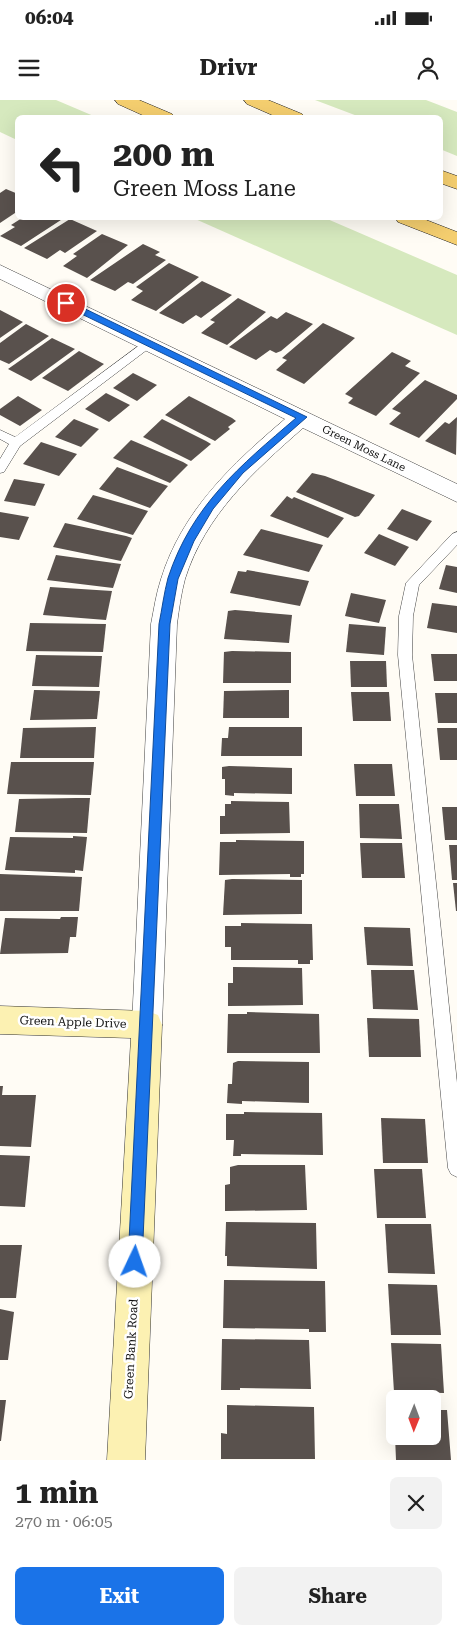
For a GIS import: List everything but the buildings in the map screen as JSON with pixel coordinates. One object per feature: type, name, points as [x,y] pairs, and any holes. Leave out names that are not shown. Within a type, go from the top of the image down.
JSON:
[{"type":"main road","points":[[124,100],[159,115]]},
{"type":"main road","points":[[252,100],[289,115]]},
{"type":"main road","points":[[443,177],[457,183]]},
{"type":"main road","points":[[411,220],[457,239]]},
{"type":"street","name":"Green Moss Lane","points":[[0,271],[457,494]]},
{"type":"street","name":"Green Bank Road","points":[[126,1460],[164,624],[173,579],[189,540],[209,507],[240,471],[302,417]]},
{"type":"street","name":"Green Apple Drive","points":[[0,1020],[147,1024]]},
{"type":"lane","points":[[0,469],[16,443],[148,342]]},
{"type":"lane","points":[[0,434],[16,443]]},
{"type":"lane","points":[[457,537],[413,583],[406,616],[405,656],[457,1168]]},
{"type":"green space","points":[[0,100],[56,100],[91,115],[15,115],[15,139],[0,132]]},
{"type":"green space","points":[[315,100],[426,100],[457,112],[457,156],[443,150],[443,115],[355,115]]},
{"type":"green space","points":[[198,220],[330,220],[457,275],[457,335]]},
{"type":"route","points":[[66,303],[302,417],[240,471],[209,507],[189,540],[173,579],[164,624],[135,1262]]}]
